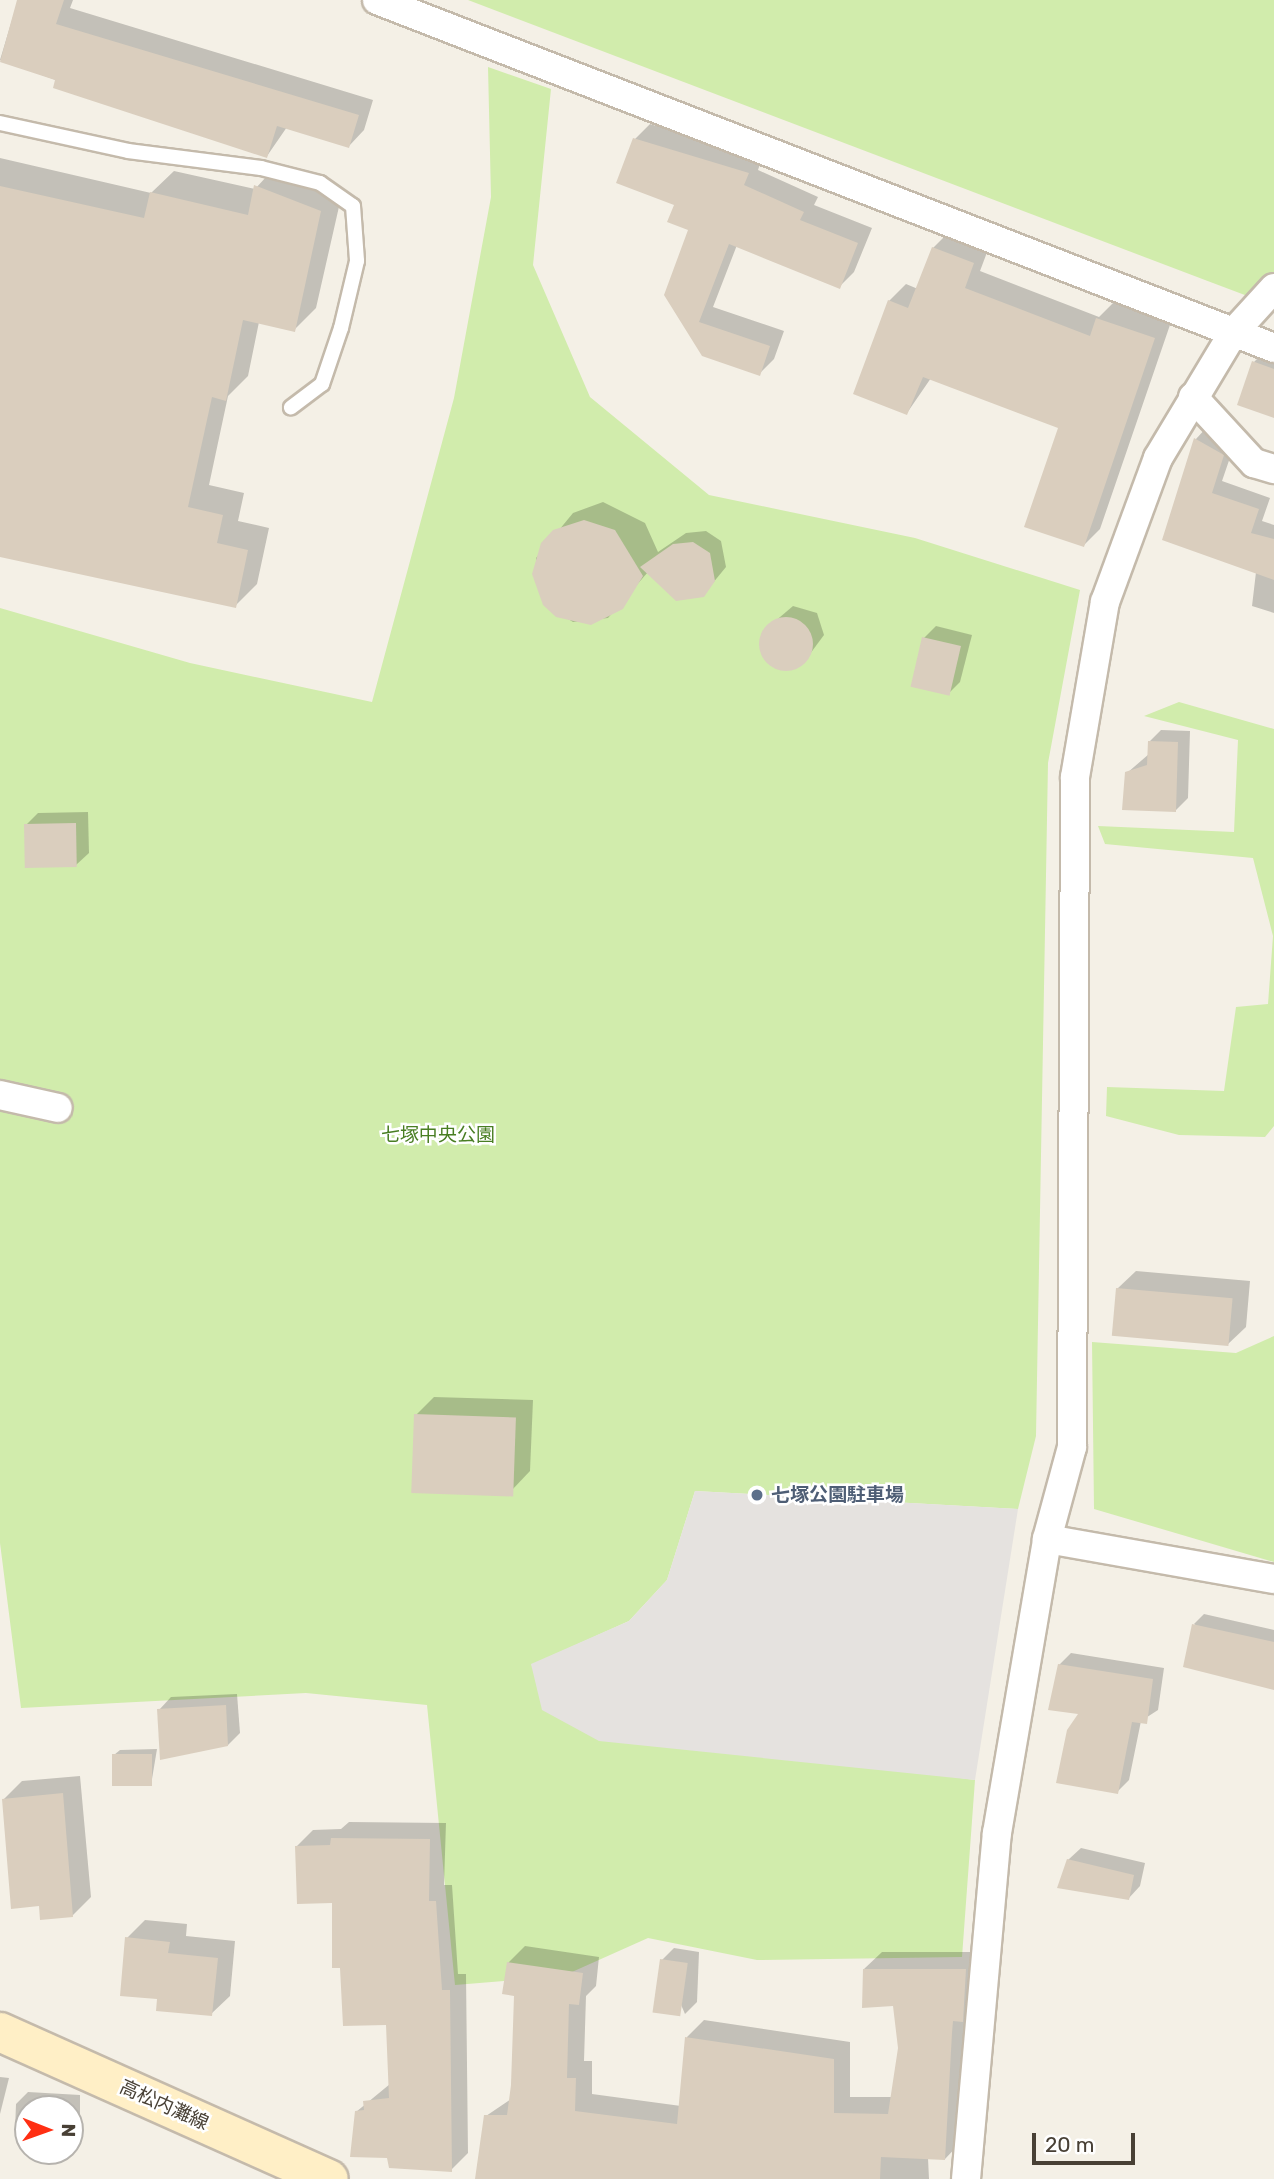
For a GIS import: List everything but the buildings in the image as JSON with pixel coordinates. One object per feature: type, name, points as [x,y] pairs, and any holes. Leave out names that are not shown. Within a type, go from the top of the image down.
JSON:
[{"type":"main road","name":"高松内灘線","points":[[0,2032],[313,2175]]},
{"type":"street","points":[[377,0],[1062,261],[1274,348]]},
{"type":"street","points":[[966,2179],[997,1833],[1047,1539],[1072,1447],[1079,1114],[1076,777],[1105,602],[1158,458],[1233,333],[1274,288]]},
{"type":"street","points":[[1193,397],[1254,463],[1274,469]]},
{"type":"street","points":[[0,1095],[58,1108]]},
{"type":"street","points":[[1047,1539],[1274,1579]]},
{"type":"lane","points":[[0,123],[128,151],[261,168],[320,183],[353,206],[357,261],[341,328],[323,384],[291,407]]},
{"type":"green space","points":[[468,0],[1274,0],[1274,306],[1205,280]]},
{"type":"green space","name":"七塚中央公園","points":[[488,67],[551,89],[533,265],[590,397],[709,495],[915,538],[1080,590],[1048,763],[1036,1436],[1018,1509],[695,1491],[667,1580],[629,1621],[531,1665],[838,1761],[975,1780],[962,1957],[757,1960],[648,1938],[563,1976],[455,1985],[427,1705],[306,1693],[21,1708],[0,1543],[0,608],[190,663],[372,702],[454,398],[491,197]]},
{"type":"green space","points":[[1179,702],[1274,729],[1274,1126],[1265,1137],[1179,1135],[1106,1116],[1107,1087],[1224,1091],[1236,1007],[1268,1004],[1273,936],[1253,858],[1105,844],[1098,826],[1234,832],[1238,740],[1144,716]]},
{"type":"green space","points":[[1274,1336],[1274,1562],[1094,1509],[1092,1342],[1236,1353]]},
{"type":"shaded area","points":[[695,1491],[1018,1509],[975,1780],[599,1741],[542,1710],[531,1664],[629,1621],[667,1580]]},
{"type":"place","name":"七塚公園駐車場","points":[[757,1495]]}]
